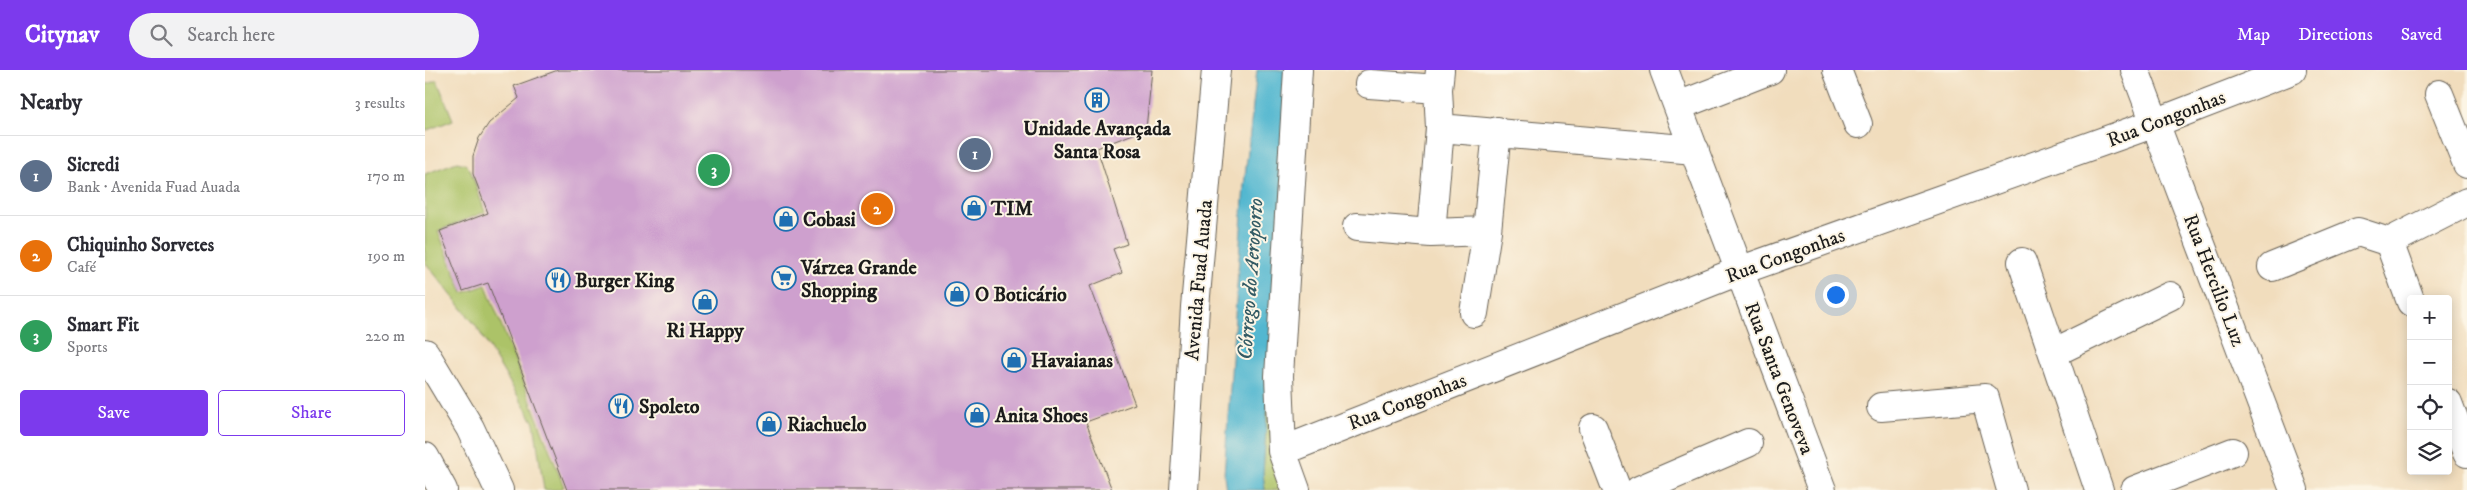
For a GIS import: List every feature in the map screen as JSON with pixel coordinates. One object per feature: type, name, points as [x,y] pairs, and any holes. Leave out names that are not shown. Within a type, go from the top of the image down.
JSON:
[{"type":"street","name":"Avenida Fuad Auada","points":[[1184,490],[1194,316],[1217,70]]},
{"type":"street","points":[[1296,490],[1282,451],[1279,376],[1297,70]]},
{"type":"street","name":"Rua Santa Genoveva","points":[[1664,70],[1822,490]]},
{"type":"street","points":[[1678,106],[1770,70]]},
{"type":"street","points":[[1837,70],[1858,124]]},
{"type":"street","name":"Rua Hercilio Luz","points":[[2135,70],[2294,490]]},
{"type":"street","name":"Rua Congonhas","points":[[1282,451],[1739,271],[2155,123],[2292,70]]},
{"type":"street","points":[[1369,84],[1439,80],[1440,128],[1431,232]]},
{"type":"street","points":[[2439,94],[2467,164]]},
{"type":"street","points":[[1440,128],[1497,131],[1695,150]]},
{"type":"street","points":[[1474,313],[1487,232],[1497,131]]},
{"type":"street","points":[[2272,267],[2358,232],[2389,242],[2467,202]]},
{"type":"street","points":[[1357,227],[1431,232],[1487,232]]},
{"type":"street","points":[[2389,242],[2408,295]]},
{"type":"street","points":[[2021,262],[2099,490]]},
{"type":"street","points":[[2053,353],[2171,296]]},
{"type":"street","points":[[425,353],[470,428],[499,490]]},
{"type":"street","points":[[1881,407],[1985,398],[2011,490]]},
{"type":"street","points":[[2452,414],[2467,454]]},
{"type":"street","points":[[1593,428],[1617,490]]},
{"type":"street","points":[[1639,490],[1748,443]]},
{"type":"street","points":[[2135,490],[2233,452]]},
{"type":"street","points":[[425,457],[443,490]]},
{"type":"green space","points":[[1290,70],[1283,490],[1265,490],[1263,473]]},
{"type":"green space","points":[[437,80],[453,120],[425,131],[425,85]]},
{"type":"green space","points":[[457,162],[465,164],[470,169],[485,212],[438,231],[463,293],[486,285],[564,487],[557,490],[544,490],[534,423],[476,326],[425,262],[425,174]]},
{"type":"water","name":"Córrego do Aeroporto","points":[[1257,70],[1290,70],[1263,473],[1265,490],[1226,490],[1224,475],[1244,185]]},
{"type":"building","name":"Várzea Grande Shopping","points":[[558,70],[1152,70],[1146,129],[1097,148],[1127,244],[1113,249],[1122,273],[1090,286],[1135,404],[1086,422],[1112,490],[567,490],[488,283],[463,291],[440,231],[488,213],[473,174],[473,156],[479,138],[489,123],[519,98],[514,86]]},
{"type":"place","name":"Unidade Avançada Santa Rosa","points":[[1097,100]]},
{"type":"place","name":"Sicredi","points":[[975,154]]},
{"type":"place","name":"Smart Fit","points":[[714,170]]},
{"type":"place","name":"TIM","points":[[974,208]]},
{"type":"place","name":"Chiquinho Sorvetes","points":[[877,209]]},
{"type":"place","name":"Cobasi","points":[[786,219]]},
{"type":"place","name":"Várzea Grande Shopping","points":[[784,278]]},
{"type":"place","name":"Burger King","points":[[558,280]]},
{"type":"place","name":"O Boticário","points":[[957,294]]},
{"type":"place","name":"Ri Happy","points":[[705,302]]},
{"type":"place","name":"Havaianas","points":[[1014,360]]},
{"type":"place","name":"Spoleto","points":[[621,406]]},
{"type":"place","name":"Anita Shoes","points":[[977,415]]},
{"type":"place","name":"Riachuelo","points":[[769,424]]}]
